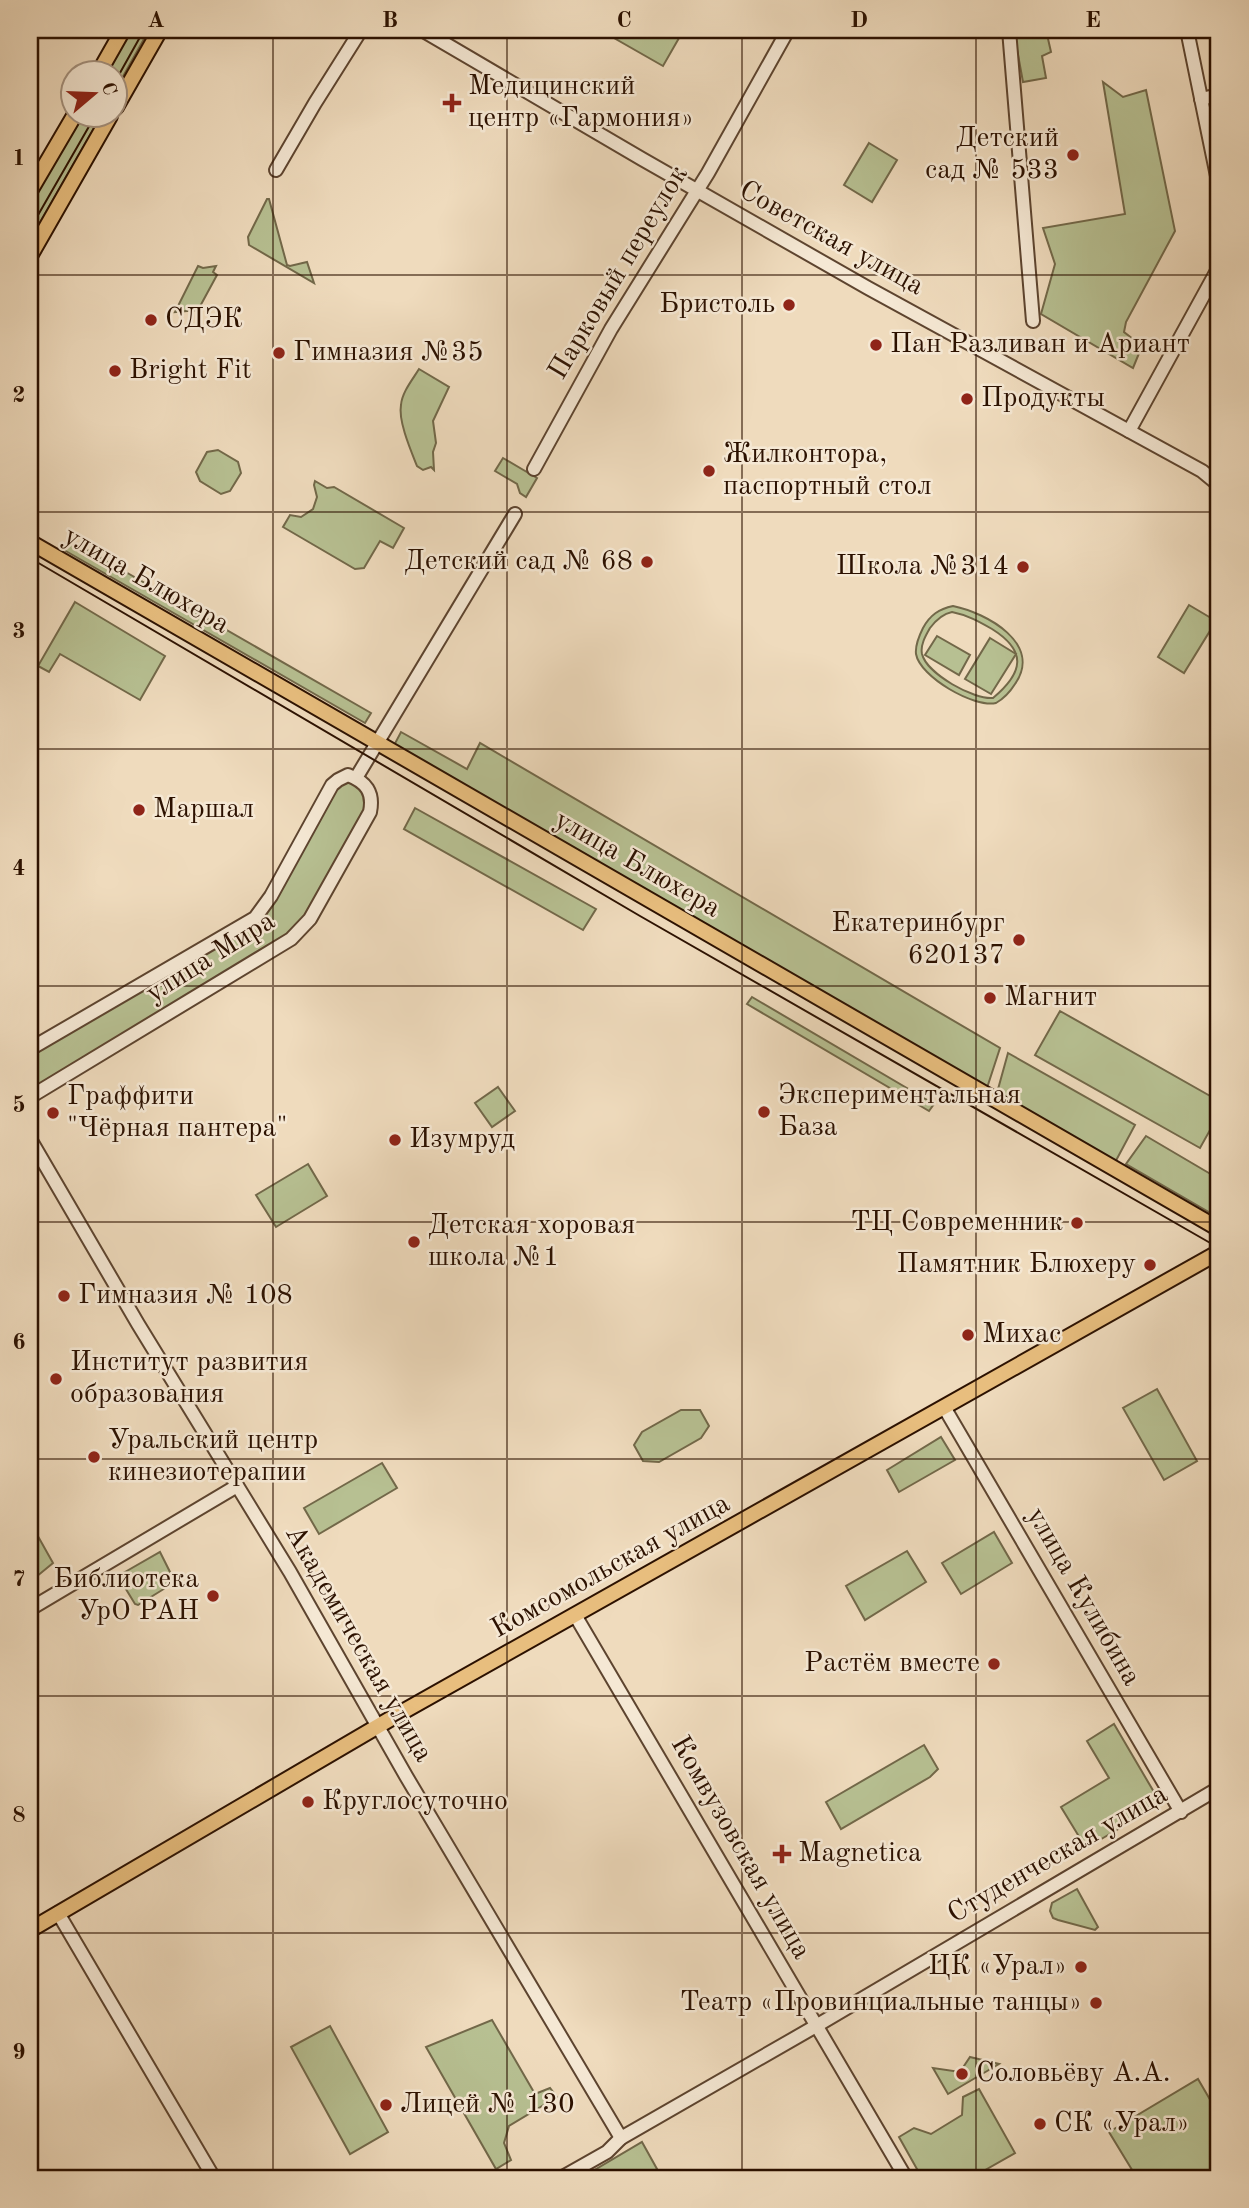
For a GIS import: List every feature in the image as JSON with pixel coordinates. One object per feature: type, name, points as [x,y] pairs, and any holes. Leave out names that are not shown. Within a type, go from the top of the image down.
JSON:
[{"type":"main road","points":[[106,60],[123,30]]},
{"type":"main road","points":[[130,82],[160,30]]},
{"type":"main road","points":[[30,191],[66,130]]},
{"type":"main road","points":[[30,256],[102,130]]},
{"type":"main road","name":"улица Блюхера","points":[[30,542],[1219,1229]]},
{"type":"main road","name":"Комсомольская улица","points":[[30,1930],[379,1726],[1219,1252]]},
{"type":"street","points":[[276,170],[361,30]]},
{"type":"street","name":"Советская улица","points":[[423,30],[696,191],[939,328],[1202,471],[1219,485]]},
{"type":"street","name":"Парковый переулок","points":[[534,469],[611,329],[696,191],[788,30]]},
{"type":"street","points":[[1009,30],[1033,321]]},
{"type":"street","points":[[1187,30],[1219,186]]},
{"type":"street","points":[[1201,99],[1219,95]]},
{"type":"street","points":[[1129,431],[1219,267]]},
{"type":"street","points":[[356,778],[515,514]]},
{"type":"street","name":"улица Мира","points":[[30,1049],[256,918],[271,896],[332,785],[348,775],[365,784],[371,793],[370,812],[302,929],[291,939],[30,1097]]},
{"type":"street","name":"Академическая улица","points":[[30,1139],[290,1572],[406,1776],[621,2138]]},
{"type":"street","name":"улица Кулибина","points":[[943,1407],[1181,1812]]},
{"type":"street","points":[[30,1609],[237,1486]]},
{"type":"street","name":"Комвузовская улица","points":[[575,1615],[906,2178]]},
{"type":"street","name":"Студенческая улица","points":[[561,2178],[607,2152],[621,2138],[1219,1788]]},
{"type":"street","points":[[58,1913],[214,2178]]},
{"type":"green space","points":[[129,30],[149,30],[130,64],[130,60],[113,60]]},
{"type":"green space","points":[[600,30],[680,30],[683,31],[663,66]]},
{"type":"green space","points":[[1046,30],[1051,52],[1042,56],[1046,78],[1023,82],[1014,33]]},
{"type":"green space","points":[[1103,82],[1123,97],[1146,90],[1175,231],[1126,322],[1124,332],[1142,346],[1133,368],[1041,314],[1055,264],[1043,228],[1125,214]]},
{"type":"green space","points":[[73,130],[93,130],[30,240],[30,205]]},
{"type":"green space","points":[[869,143],[897,160],[872,202],[844,185]]},
{"type":"green space","points":[[267,199],[287,265],[307,262],[314,283],[249,245],[248,237]]},
{"type":"green space","points":[[198,266],[216,266],[213,272],[217,275],[198,310],[175,312]]},
{"type":"green space","points":[[419,369],[449,387],[433,421],[436,443],[433,452],[434,470],[431,467],[423,470],[417,466],[401,419],[403,395]]},
{"type":"green space","points":[[218,450],[238,462],[241,473],[230,491],[221,494],[200,481],[196,472],[207,452]]},
{"type":"green space","points":[[503,458],[537,478],[526,497],[520,493],[517,484],[495,471]]},
{"type":"green space","points":[[315,481],[327,488],[334,487],[404,528],[393,548],[380,541],[364,568],[355,569],[283,527],[290,515],[301,517],[313,509],[317,497]]},
{"type":"green space","points":[[70,540],[371,713],[365,723],[64,550]]},
{"type":"green space","points":[[75,602],[165,656],[140,700],[60,654],[49,672],[38,666]]},
{"type":"green space","points":[[1189,605],[1216,621],[1184,673],[1158,657]]},
{"type":"green space","points":[[953,606],[995,623],[1017,644],[1022,656],[1022,669],[1011,690],[996,703],[975,701],[949,689],[927,672],[916,654],[919,637],[932,616]],"holes":[[[952,612],[992,629],[1011,645],[1016,654],[1016,671],[993,698],[975,695],[952,684],[933,670],[922,654],[924,640],[930,628],[945,614]]]},
{"type":"green space","points":[[937,636],[970,655],[959,675],[925,655]]},
{"type":"green space","points":[[990,638],[1016,654],[991,694],[965,679]]},
{"type":"green space","points":[[401,732],[467,769],[480,743],[1000,1048],[985,1094],[391,751]]},
{"type":"green space","points":[[348,775],[372,801],[302,929],[30,1097],[30,1049],[255,918],[332,785]]},
{"type":"green space","points":[[415,808],[596,909],[583,930],[404,829]]},
{"type":"green space","points":[[752,997],[934,1104],[929,1111],[747,1004]]},
{"type":"green space","points":[[1060,1011],[1219,1101],[1219,1114],[1200,1148],[1035,1055]]},
{"type":"green space","points":[[1008,1053],[1135,1125],[1112,1168],[995,1100]]},
{"type":"green space","points":[[498,1087],[515,1111],[492,1127],[475,1103]]},
{"type":"green space","points":[[1146,1136],[1219,1179],[1219,1208],[1214,1215],[1126,1164]]},
{"type":"green space","points":[[308,1164],[327,1196],[276,1227],[256,1195]]},
{"type":"green space","points":[[1157,1389],[1197,1461],[1164,1480],[1123,1408]]},
{"type":"green space","points":[[681,1410],[700,1410],[709,1426],[701,1438],[659,1462],[643,1461],[634,1445],[642,1432]]},
{"type":"green space","points":[[941,1437],[955,1460],[899,1492],[887,1470]]},
{"type":"green space","points":[[382,1463],[397,1488],[319,1534],[304,1508]]},
{"type":"green space","points":[[30,1522],[53,1563],[30,1582]]},
{"type":"green space","points":[[994,1532],[1012,1563],[961,1594],[942,1563]]},
{"type":"green space","points":[[907,1551],[926,1582],[865,1620],[846,1586]]},
{"type":"green space","points":[[160,1552],[175,1582],[138,1605],[135,1604],[118,1576]]},
{"type":"green space","points":[[1114,1724],[1161,1804],[1086,1848],[1061,1807],[1109,1778],[1087,1741]]},
{"type":"green space","points":[[924,1745],[938,1769],[930,1777],[841,1829],[826,1802]]},
{"type":"green space","points":[[1077,1889],[1098,1927],[1095,1930],[1053,1918],[1050,1911],[1052,1903]]},
{"type":"green space","points":[[492,2020],[535,2094],[550,2088],[557,2097],[509,2126],[504,2143],[511,2160],[496,2169],[426,2047]]},
{"type":"green space","points":[[330,2026],[388,2132],[350,2154],[291,2047]]},
{"type":"green space","points":[[970,2057],[999,2064],[948,2094],[933,2068],[960,2072]]},
{"type":"green space","points":[[1198,2079],[1219,2115],[1219,2178],[1137,2178],[1109,2132]]},
{"type":"green space","points":[[979,2089],[1015,2153],[971,2178],[922,2178],[899,2137],[914,2128],[931,2134],[962,2115],[963,2097]]},
{"type":"green space","points":[[642,2142],[657,2169],[642,2178],[581,2178]]},
{"type":"tram line","points":[[127,60],[144,30]]},
{"type":"tram line","points":[[30,229],[87,130]]},
{"type":"tram line","points":[[30,558],[640,916],[1219,1248]]},
{"type":"place","name":"Медицинский центр «Гармония»","points":[[452,103]]},
{"type":"place","name":"Детский сад № 533","points":[[1073,155]]},
{"type":"place","name":"Бристоль","points":[[789,305]]},
{"type":"place","name":"СДЭК","points":[[151,320]]},
{"type":"place","name":"Пан Разливан и Ариант","points":[[876,345]]},
{"type":"place","name":"Гимназия №35","points":[[279,353]]},
{"type":"place","name":"Bright Fit","points":[[115,371]]},
{"type":"place","name":"Продукты","points":[[967,399]]},
{"type":"place","name":"Жилконтора, паспортный стол","points":[[709,471]]},
{"type":"place","name":"Детский сад № 68","points":[[647,562]]},
{"type":"place","name":"Школа №314","points":[[1023,567]]},
{"type":"place","name":"Маршал","points":[[139,810]]},
{"type":"place","name":"Екатеринбург 620137","points":[[1019,940]]},
{"type":"place","name":"Магнит","points":[[990,998]]},
{"type":"place","name":"Экспериментальная База","points":[[764,1112]]},
{"type":"place","name":"Граффити \"Чёрная пантера\"","points":[[53,1113]]},
{"type":"place","name":"Изумруд","points":[[395,1140]]},
{"type":"place","name":"ТЦ Современник","points":[[1077,1223]]},
{"type":"place","name":"Детская хоровая школа №1","points":[[414,1242]]},
{"type":"place","name":"Памятник Блюхеру","points":[[1150,1265]]},
{"type":"place","name":"Гимназия № 108","points":[[64,1296]]},
{"type":"place","name":"Михас","points":[[968,1335]]},
{"type":"place","name":"Институт развития образования","points":[[56,1379]]},
{"type":"place","name":"Уральский центр кинезиотерапии","points":[[94,1457]]},
{"type":"place","name":"Библиотека УрО РАН","points":[[213,1596]]},
{"type":"place","name":"Растём вместе","points":[[994,1664]]},
{"type":"place","name":"Круглосуточно","points":[[308,1802]]},
{"type":"place","name":"Magnetica","points":[[782,1854]]},
{"type":"place","name":"ЦК «Урал»","points":[[1081,1967]]},
{"type":"place","name":"Театр «Провинциальные танцы»","points":[[1096,2003]]},
{"type":"place","name":"Соловьёву А.А.","points":[[962,2074]]},
{"type":"place","name":"Лицей № 130","points":[[386,2105]]},
{"type":"place","name":"СК «Урал»","points":[[1040,2124]]}]
